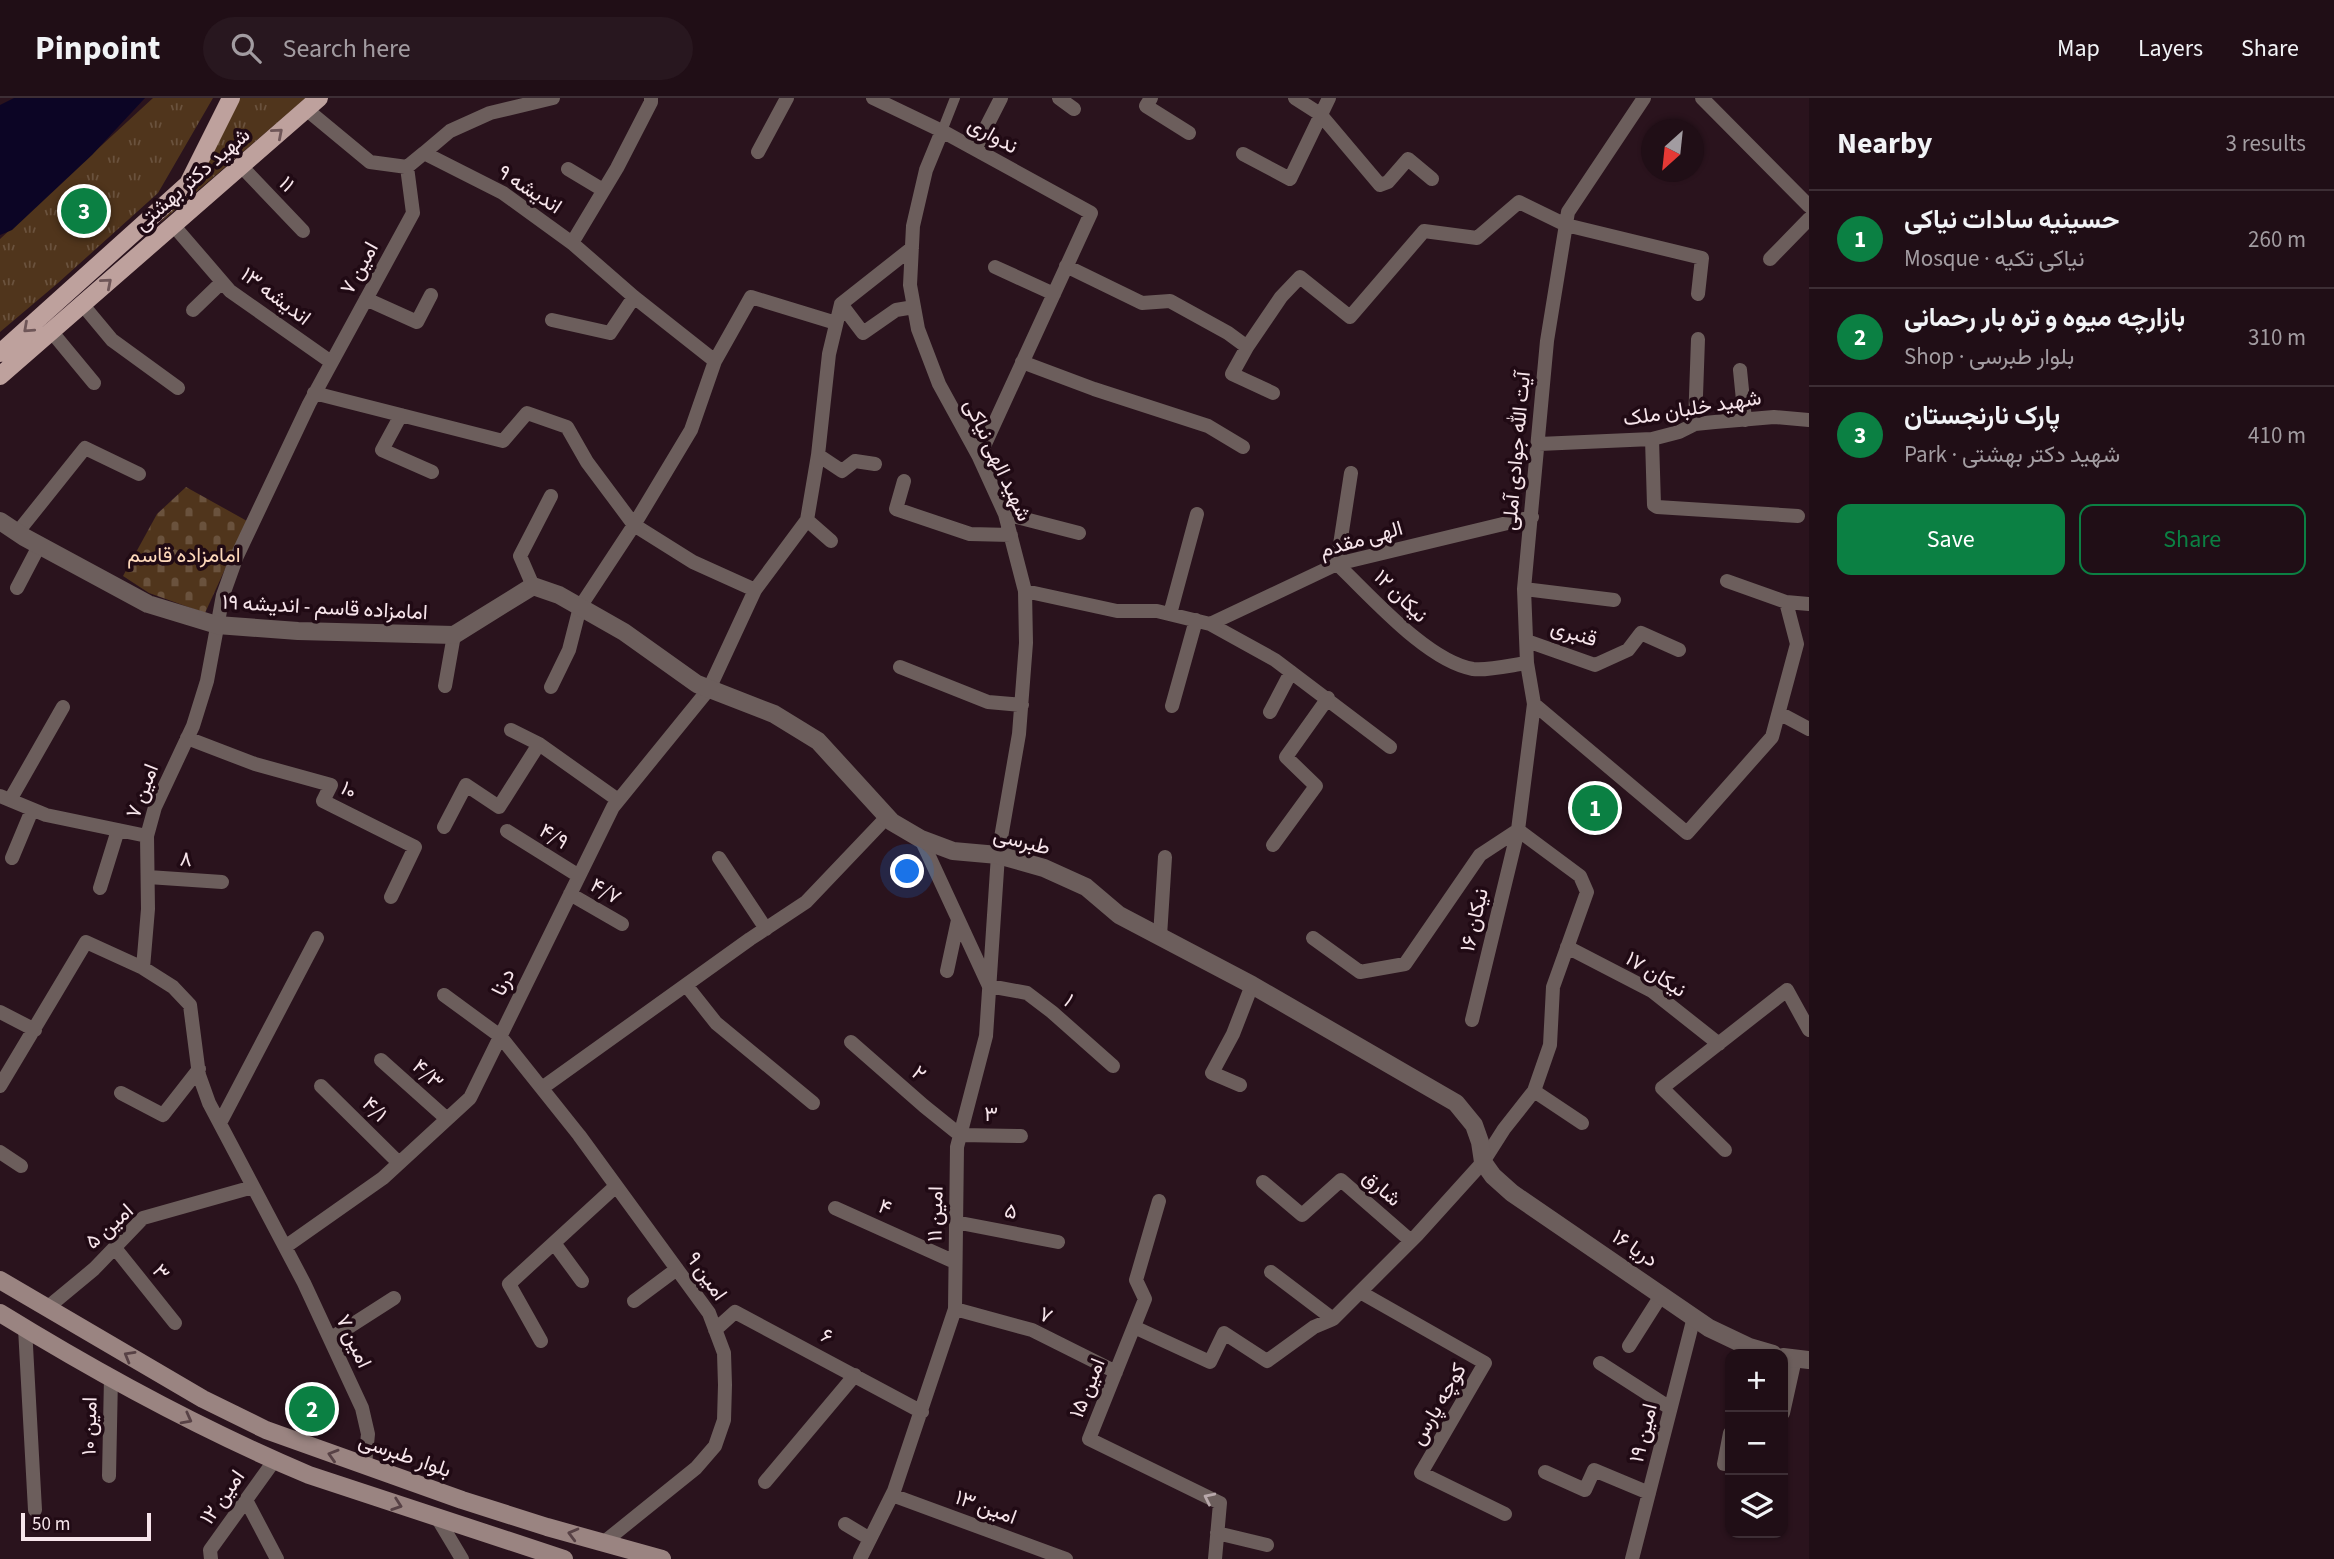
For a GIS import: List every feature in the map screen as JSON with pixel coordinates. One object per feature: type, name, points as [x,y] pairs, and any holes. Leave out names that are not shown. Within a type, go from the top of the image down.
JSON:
[{"type":"main road","name":"شهید دکتر بهشتی","points":[[0,353],[188,184],[230,98]]},
{"type":"main road","name":"شهید دکتر بهشتی","points":[[0,376],[312,104]]},
{"type":"main road","name":"بلوار طبرسی","points":[[0,1280],[203,1399],[266,1430],[462,1500],[662,1559]]},
{"type":"main road","points":[[0,1313],[190,1422],[274,1461],[438,1519],[564,1559]]},
{"type":"street","points":[[312,104],[370,162],[407,166],[450,131],[490,113],[554,98]]},
{"type":"street","points":[[572,243],[604,190],[651,98]]},
{"type":"street","points":[[758,152],[787,98]]},
{"type":"street","name":"ندواری","points":[[873,98],[942,131],[1091,213],[1066,266]]},
{"type":"street","points":[[942,131],[955,98]]},
{"type":"street","points":[[975,149],[1001,98]]},
{"type":"street","points":[[1059,98],[1074,110]]},
{"type":"street","points":[[1151,98],[1146,106],[1189,134]]},
{"type":"street","points":[[1295,98],[1320,114],[1380,185],[1388,182],[1408,159],[1432,179]]},
{"type":"street","points":[[1243,154],[1290,178],[1329,98]]},
{"type":"street","name":"آیت الله جوادی آملی","points":[[1518,830],[1534,705],[1527,663],[1524,589],[1547,341],[1568,212],[1644,98]]},
{"type":"street","points":[[1702,98],[1809,206]]},
{"type":"street","name":"شهید الهی نیاکی","points":[[942,131],[926,170],[913,226],[909,285],[918,329],[939,384],[979,457],[1005,514],[1025,591],[1026,643],[1022,705],[998,855]]},
{"type":"street","name":"اندیشه ۹","points":[[424,153],[503,193],[572,243],[634,297],[715,361]]},
{"type":"street","name":"۱۱","points":[[241,166],[303,231]]},
{"type":"street","name":"امین ۷","points":[[365,1464],[368,1434],[362,1408],[285,1247],[209,1103],[199,1069],[190,1005],[173,986],[143,968],[148,909],[148,836],[155,807],[187,738],[207,681],[223,596],[237,555],[314,393],[413,213],[407,166]]},
{"type":"street","points":[[568,169],[604,190]]},
{"type":"street","points":[[1273,393],[1232,374],[1280,297],[1300,277],[1350,317],[1424,231],[1477,238],[1519,202],[1566,225],[1702,258],[1698,294]]},
{"type":"street","points":[[1770,260],[1809,219]]},
{"type":"street","name":"اندیشه ۱۳","points":[[174,226],[230,291],[331,362]]},
{"type":"street","points":[[831,541],[807,520],[818,455],[829,354],[841,304],[912,248]]},
{"type":"street","points":[[979,457],[1066,266],[1142,303],[1170,301],[1228,332],[1247,347]]},
{"type":"street","points":[[995,267],[1054,294]]},
{"type":"street","points":[[193,310],[222,282]]},
{"type":"street","points":[[366,299],[417,322],[431,295]]},
{"type":"street","points":[[552,320],[610,333],[634,297]]},
{"type":"street","points":[[551,687],[569,650],[580,607],[634,525],[691,430],[715,361],[751,297],[836,323]]},
{"type":"street","points":[[82,304],[112,340],[178,388]]},
{"type":"street","points":[[841,304],[863,333],[896,310],[914,307]]},
{"type":"street","points":[[51,331],[94,383]]},
{"type":"street","points":[[1695,424],[1698,339]]},
{"type":"street","points":[[1022,362],[1094,389],[1208,426],[1243,447]]},
{"type":"street","points":[[1741,370],[1745,420]]},
{"type":"street","points":[[314,393],[503,441],[527,413],[567,427],[587,462],[634,525],[693,562],[755,590]]},
{"type":"street","points":[[401,415],[382,450],[432,472]]},
{"type":"street","name":"شهید خلبان ملک","points":[[1539,444],[1652,439],[1679,432],[1695,424],[1774,417],[1809,421]]},
{"type":"street","points":[[1652,439],[1654,505],[1657,507],[1798,516]]},
{"type":"street","points":[[17,533],[85,448],[139,474]]},
{"type":"street","points":[[818,455],[842,471],[855,461],[876,464]]},
{"type":"street","points":[[1337,564],[1351,473]]},
{"type":"street","points":[[904,481],[896,509],[970,534],[1011,535]]},
{"type":"street","points":[[533,586],[520,556],[551,496]]},
{"type":"street","points":[[1005,514],[1079,533]]},
{"type":"street","points":[[1170,614],[1197,514]]},
{"type":"street","name":"الهی مقدم","points":[[1203,622],[1337,564],[1532,517]]},
{"type":"street","name":"درنا","points":[[285,1247],[383,1178],[470,1098],[618,800],[709,688],[755,590],[807,520]]},
{"type":"street","name":"امامزاده قاسم - اندیشه ۱۹","points":[[0,521],[39,546],[148,604],[217,625],[298,631],[454,635],[533,586]]},
{"type":"street","points":[[18,588],[39,546]]},
{"type":"street","name":"نیکان ۱۲","points":[[1337,564],[1415,639],[1443,657],[1474,669],[1527,663]]},
{"type":"street","points":[[1727,581],[1786,602],[1809,604]]},
{"type":"street","name":"طبرسی","points":[[533,586],[559,596],[624,632],[697,684],[774,714],[818,741],[892,822],[921,839],[953,851],[998,855],[1044,868],[1086,887],[1119,915],[1252,985],[1455,1104],[1475,1125],[1483,1162]]},
{"type":"street","points":[[1524,589],[1614,600]]},
{"type":"street","points":[[1025,591],[1117,611],[1157,611],[1203,622],[1275,660],[1390,747]]},
{"type":"street","points":[[1534,705],[1687,833],[1772,737],[1797,644],[1786,602]]},
{"type":"street","points":[[1172,706],[1203,622]]},
{"type":"street","name":"قنبری","points":[[1527,641],[1595,665],[1628,650],[1641,633],[1679,650]]},
{"type":"street","points":[[445,686],[454,635]]},
{"type":"street","points":[[900,667],[988,702],[1022,705]]},
{"type":"street","points":[[1270,712],[1292,672]]},
{"type":"street","points":[[1273,845],[1316,786],[1286,757],[1328,698]]},
{"type":"street","points":[[63,707],[5,798],[46,816],[148,836]]},
{"type":"street","points":[[1779,713],[1809,729]]},
{"type":"street","points":[[510,730],[539,744],[618,800]]},
{"type":"street","name":"۱۰","points":[[187,738],[255,764],[331,785],[323,801],[415,846],[391,897]]},
{"type":"street","points":[[444,827],[466,785],[499,807],[539,744]]},
{"type":"street","points":[[12,858],[32,810]]},
{"type":"street","points":[[542,1088],[806,901],[887,817]]},
{"type":"street","points":[[100,888],[118,830]]},
{"type":"street","points":[[1134,1327],[1210,1362],[1224,1333],[1267,1361],[1314,1327],[1333,1319],[1411,1241],[1483,1162],[1504,1129],[1534,1091],[1550,1045],[1553,988],[1587,892],[1580,876],[1518,830],[1480,855],[1405,964],[1360,972],[1313,938]]},
{"type":"street","name":"نیکان ۱۶","points":[[1472,1020],[1518,830]]},
{"type":"street","name":"۴/۹","points":[[507,831],[579,876]]},
{"type":"street","points":[[921,839],[989,986]]},
{"type":"street","name":"امین ۱۱","points":[[860,1559],[892,1495],[955,1310],[957,1147],[986,1036],[998,855]]},
{"type":"street","points":[[1160,936],[1165,857]]},
{"type":"street","points":[[719,858],[766,929]]},
{"type":"street","name":"۸","points":[[148,877],[222,882]]},
{"type":"street","name":"۴/۷","points":[[570,894],[622,924]]},
{"type":"street","points":[[947,971],[958,920]]},
{"type":"street","points":[[220,1123],[317,938]]},
{"type":"street","points":[[0,1086],[86,942],[143,968]]},
{"type":"street","name":"نیکان ۱۷","points":[[1567,947],[1652,991],[1719,1044]]},
{"type":"street","points":[[686,985],[716,1023],[813,1102]]},
{"type":"street","points":[[1240,1085],[1212,1073],[1233,1034],[1252,985]]},
{"type":"street","name":"۱","points":[[989,986],[1027,993],[1113,1066]]},
{"type":"street","points":[[1725,1150],[1662,1088],[1787,990],[1809,1030]]},
{"type":"street","name":"امین ۹","points":[[444,995],[500,1035],[542,1088],[709,1313],[724,1353],[724,1420],[715,1446],[696,1468],[603,1543]]},
{"type":"street","points":[[0,1012],[35,1030]]},
{"type":"street","name":"۲","points":[[851,1042],[960,1135]]},
{"type":"street","name":"۴/۳","points":[[381,1060],[447,1119]]},
{"type":"street","points":[[121,1093],[163,1115],[199,1069]]},
{"type":"street","name":"۴/۱","points":[[321,1086],[399,1163]]},
{"type":"street","points":[[1534,1091],[1582,1123]]},
{"type":"street","name":"۳","points":[[960,1135],[1021,1136]]},
{"type":"street","points":[[0,1152],[21,1166]]},
{"type":"street","name":"دریا ۱۶","points":[[1483,1162],[1493,1176],[1512,1193],[1709,1328],[1756,1349]]},
{"type":"street","name":"شارق","points":[[1263,1182],[1302,1215],[1341,1180],[1411,1241]]},
{"type":"street","points":[[541,1341],[509,1284],[616,1186]]},
{"type":"street","name":"امین ۵","points":[[47,1308],[115,1248],[143,1218],[253,1188]]},
{"type":"street","name":"امین ۱۵","points":[[1159,1201],[1136,1280],[1145,1299],[1089,1439],[1220,1503],[1215,1559]]},
{"type":"street","name":"۴","points":[[835,1208],[955,1262]]},
{"type":"street","name":"۵","points":[[955,1222],[1058,1242]]},
{"type":"street","points":[[554,1243],[582,1281]]},
{"type":"street","name":"۳","points":[[115,1248],[175,1323]]},
{"type":"street","points":[[634,1301],[677,1269]]},
{"type":"street","points":[[1271,1272],[1333,1319]]},
{"type":"street","name":"کوچه پارس","points":[[1360,1292],[1485,1363],[1422,1473],[1504,1514]]},
{"type":"street","points":[[1629,1346],[1662,1294]]},
{"type":"street","points":[[330,1339],[394,1298]]},
{"type":"street","name":"۷","points":[[955,1310],[1032,1330],[1116,1372]]},
{"type":"street","name":"۶","points":[[715,1330],[735,1312],[922,1412]]},
{"type":"street","name":"امین ۱۹","points":[[1632,1559],[1693,1317]]},
{"type":"street","points":[[25,1328],[35,1510]]},
{"type":"street","points":[[1783,1412],[1795,1359]]},
{"type":"street","points":[[1600,1363],[1670,1408]]},
{"type":"street","points":[[765,1482],[855,1375]]},
{"type":"street","name":"امین ۱۰","points":[[109,1476],[111,1377]]},
{"type":"street","points":[[1724,1464],[1725,1459]]},
{"type":"street","name":"امین ۱۲","points":[[211,1559],[210,1550],[274,1461]]},
{"type":"street","points":[[1545,1472],[1585,1490],[1594,1470],[1649,1493]]},
{"type":"street","name":"امین ۱۳","points":[[892,1495],[1066,1559]]},
{"type":"street","points":[[246,1500],[277,1559]]},
{"type":"street","points":[[438,1519],[462,1559]]},
{"type":"street","points":[[845,1524],[870,1539]]},
{"type":"street","points":[[1217,1533],[1267,1545]]},
{"type":"green space","points":[[153,98],[213,98],[158,193],[0,332],[0,239]]},
{"type":"green space","points":[[239,98],[306,98],[160,223],[201,175]]},
{"type":"green space","name":"امامزاده قاسم","points":[[186,487],[247,521],[205,613],[149,593],[123,576],[157,514]]},
{"type":"shaded area","points":[[14,98],[145,98],[92,155],[12,230],[0,235],[0,105]]},
{"type":"place","name":"پارک نارنجستان","points":[[84,211]]},
{"type":"place","name":"حسینیه سادات نیاکی","points":[[1595,808]]},
{"type":"place","name":"بازارچه میوه و تره بار رحمانی","points":[[312,1409]]}]
